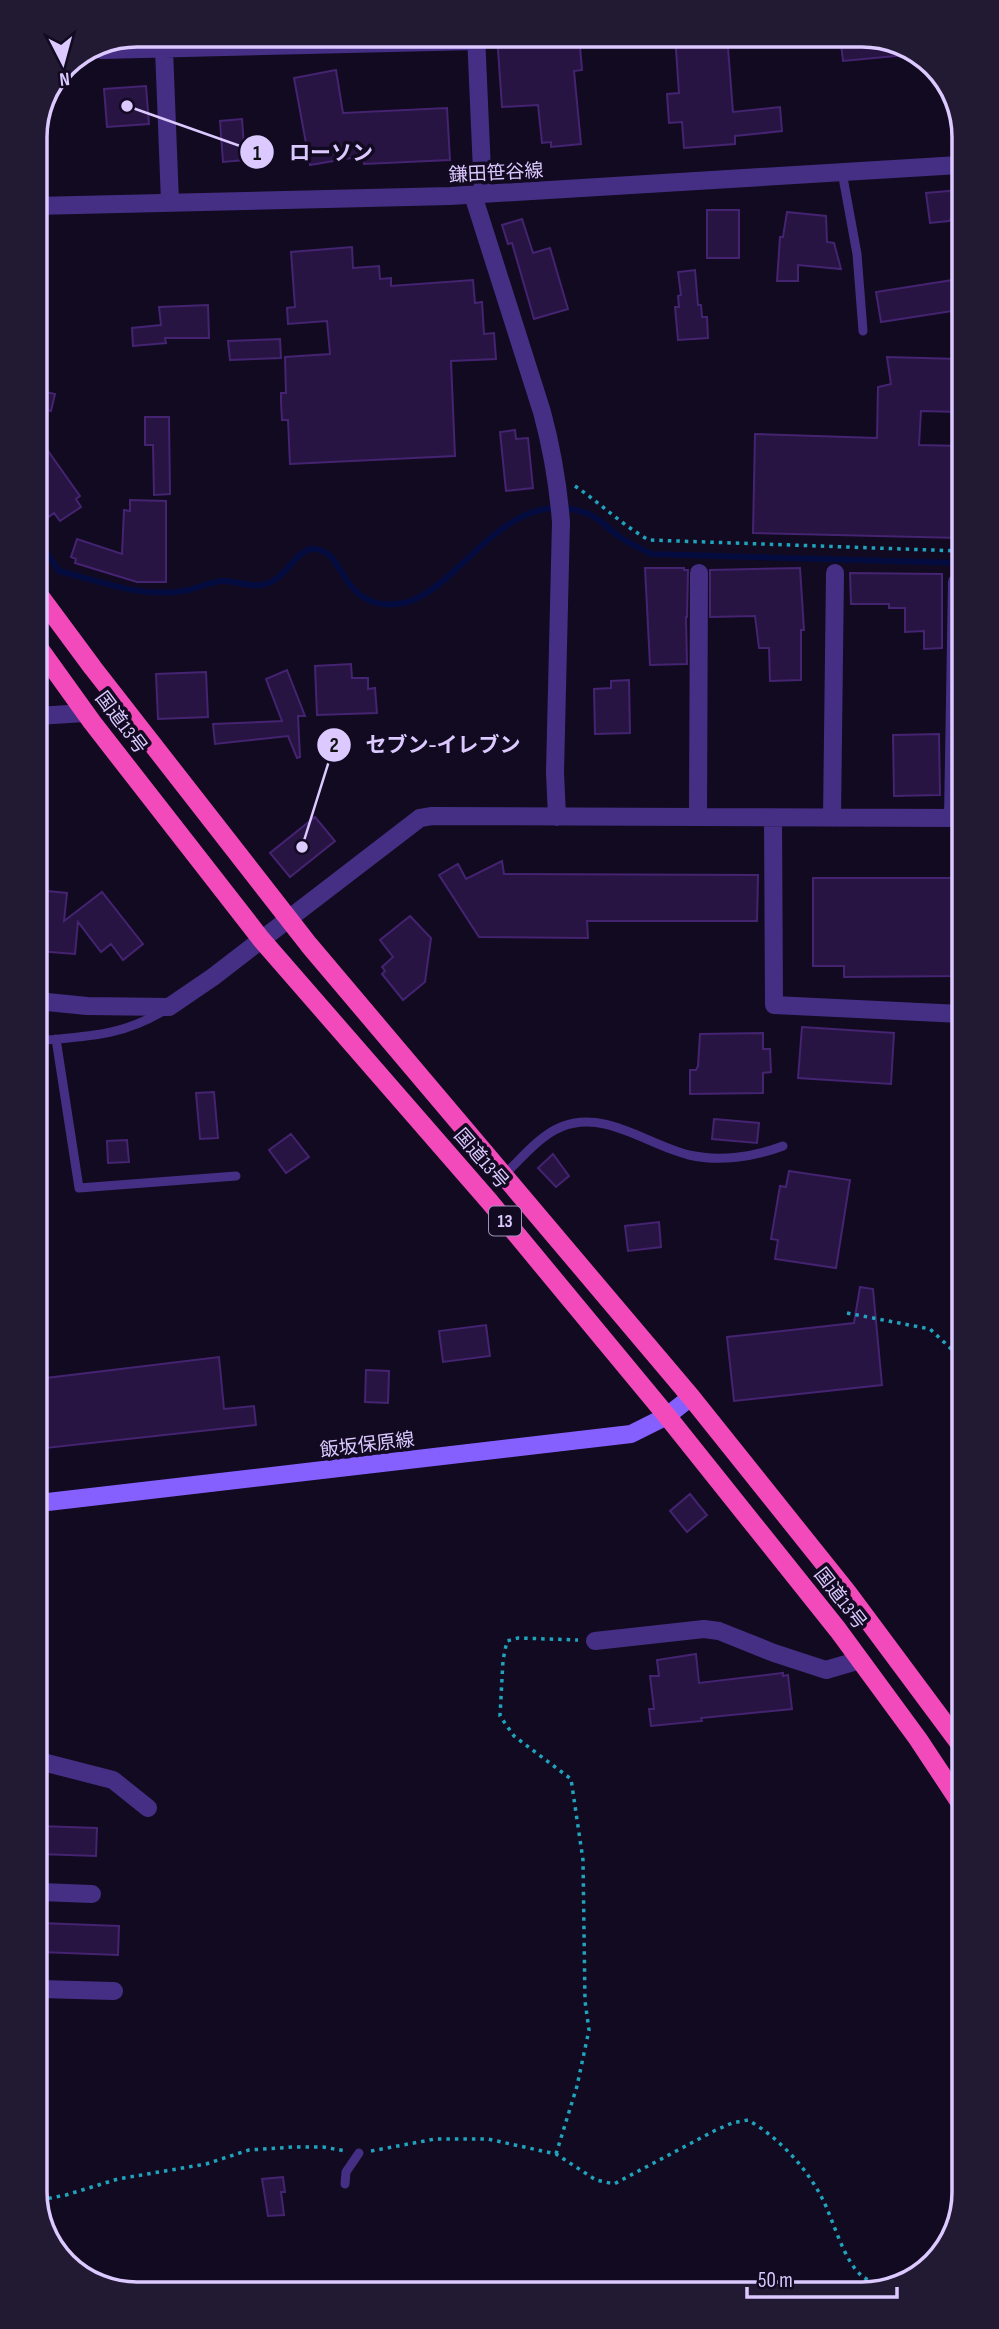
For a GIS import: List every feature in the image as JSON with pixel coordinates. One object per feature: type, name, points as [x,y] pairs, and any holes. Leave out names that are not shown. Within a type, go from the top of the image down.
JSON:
[{"type":"highway","name":"国道13号","points":[[47,606],[289,920],[691,1397],[952,1730]]},
{"type":"highway","name":"国道13号","points":[[47,659],[85,713],[261,939],[489,1201],[667,1416],[860,1660],[952,1790]]},
{"type":"main road","name":"飯坂保原線","points":[[47,1502],[631,1434],[667,1416],[691,1397]]},
{"type":"street","points":[[119,50],[205,47]]},
{"type":"street","points":[[476,47],[478,194],[542,412],[559,495],[561,522],[556,817]]},
{"type":"street","points":[[164,49],[170,202]]},
{"type":"street","name":"鎌田笹谷線","points":[[47,206],[478,194],[952,165]]},
{"type":"street","points":[[832,818],[835,572]]},
{"type":"street","points":[[698,817],[699,573]]},
{"type":"street","points":[[47,715],[85,713]]},
{"type":"street","points":[[47,1002],[88,1006],[169,1007],[289,920],[420,818],[952,818]]},
{"type":"street","points":[[774,818],[774,1004],[952,1014]]},
{"type":"street","points":[[595,1641],[704,1629],[719,1631],[826,1670],[860,1660]]},
{"type":"street","points":[[47,1763],[113,1780],[148,1808]]},
{"type":"street","points":[[47,1892],[92,1894]]},
{"type":"street","points":[[47,1989],[114,1992]]},
{"type":"lane","points":[[842,172],[857,254],[863,331]]},
{"type":"lane","points":[[47,1040],[116,1032],[138,1025],[169,1007]]},
{"type":"lane","points":[[56,1039],[79,1188],[236,1176]]},
{"type":"lane","points":[[504,1175],[544,1137],[561,1127],[590,1121],[688,1155],[717,1158],[762,1154],[783,1146]]},
{"type":"lane","points":[[345,2184],[346,2172],[359,2153]]},
{"type":"path","points":[[555,473],[602,505],[629,529],[649,540],[952,551]]},
{"type":"path","points":[[846,1313],[930,1329],[952,1350]]},
{"type":"path","points":[[556,2154],[577,2086],[589,2030],[580,1831],[572,1779],[514,1736],[500,1716],[503,1660],[507,1641],[595,1641]]},
{"type":"path","points":[[48,2199],[118,2179],[206,2164],[249,2150],[323,2147],[359,2153],[435,2139],[475,2139],[511,2143],[556,2154],[596,2180],[614,2184],[714,2131],[748,2120],[777,2141],[803,2170],[821,2197],[843,2245],[861,2274],[873,2281]]},
{"type":"building","points":[[498,47],[580,47],[582,70],[574,71],[581,144],[551,147],[551,142],[542,143],[538,105],[502,107]]},
{"type":"building","points":[[676,47],[728,47],[733,112],[780,107],[782,131],[735,136],[735,144],[684,148],[682,122],[669,123],[667,94],[679,93]]},
{"type":"building","points":[[841,47],[867,47],[899,56],[843,61]]},
{"type":"building","points":[[336,70],[343,113],[447,108],[450,160],[364,164],[363,156],[310,165],[294,78]]},
{"type":"building","points":[[146,86],[149,124],[107,127],[104,89]]},
{"type":"building","points":[[242,119],[245,160],[223,162],[220,121]]},
{"type":"building","points":[[952,191],[952,217],[949,221],[930,223],[926,193]]},
{"type":"building","points":[[707,210],[739,210],[739,258],[707,258]]},
{"type":"building","points":[[787,212],[826,216],[827,242],[834,243],[841,269],[798,265],[798,281],[777,281],[780,237],[783,237]]},
{"type":"building","points":[[522,219],[533,253],[550,248],[568,309],[534,319],[512,243],[508,244],[502,225]]},
{"type":"building","points":[[352,247],[353,268],[379,266],[380,279],[391,278],[391,286],[473,280],[475,303],[482,302],[484,334],[494,333],[496,359],[451,361],[455,456],[290,464],[288,420],[282,420],[281,402],[281,393],[286,393],[285,357],[330,354],[327,321],[288,324],[287,308],[295,307],[291,252]]},
{"type":"building","points":[[695,270],[698,305],[701,305],[702,317],[707,317],[708,338],[678,340],[675,307],[679,307],[678,296],[681,295],[678,272]]},
{"type":"building","points":[[952,280],[952,311],[881,322],[876,292]]},
{"type":"building","points":[[208,305],[209,338],[165,338],[166,343],[133,346],[132,328],[161,325],[159,307]]},
{"type":"building","points":[[280,339],[281,358],[230,360],[228,341]]},
{"type":"building","points":[[887,357],[952,359],[952,412],[921,411],[919,445],[952,446],[952,538],[753,533],[755,434],[877,438],[878,387],[891,384]]},
{"type":"building","points":[[47,392],[55,394],[51,411],[47,410]]},
{"type":"building","points":[[145,417],[169,417],[170,494],[154,495],[153,445],[145,445]]},
{"type":"building","points":[[515,430],[516,439],[528,438],[533,488],[506,491],[500,432]]},
{"type":"building","points":[[47,450],[80,496],[76,499],[81,507],[60,521],[54,513],[47,518]]},
{"type":"building","points":[[130,500],[166,501],[166,582],[137,582],[75,563],[76,559],[71,557],[77,539],[122,554],[124,510],[130,511]]},
{"type":"building","points":[[645,568],[688,570],[687,664],[650,665]]},
{"type":"building","points":[[800,568],[804,630],[801,630],[801,680],[770,681],[769,648],[759,648],[755,616],[710,617],[710,570]]},
{"type":"building","points":[[850,573],[942,574],[942,648],[924,649],[924,631],[905,632],[905,608],[889,608],[889,604],[851,604]]},
{"type":"building","points":[[351,664],[352,678],[368,678],[368,689],[375,688],[377,713],[317,715],[315,666]]},
{"type":"building","points":[[287,670],[305,716],[298,716],[300,757],[297,758],[288,736],[215,744],[213,724],[282,721],[266,679]]},
{"type":"building","points":[[206,672],[208,717],[158,719],[156,674]]},
{"type":"building","points":[[629,680],[630,733],[595,734],[594,689],[611,688],[611,681]]},
{"type":"building","points":[[939,734],[940,795],[894,796],[893,735]]},
{"type":"building","points":[[315,817],[335,841],[290,877],[270,853]]},
{"type":"building","points":[[502,861],[504,874],[758,875],[757,921],[587,921],[588,938],[479,937],[439,875],[458,864],[466,879]]},
{"type":"building","points":[[813,878],[952,878],[952,976],[844,977],[844,966],[813,966]]},
{"type":"building","points":[[47,891],[67,893],[64,921],[102,892],[143,944],[123,960],[111,944],[101,952],[78,922],[75,954],[47,952]]},
{"type":"building","points":[[410,916],[431,938],[425,982],[403,1000],[382,974],[385,971],[382,967],[393,957],[380,940]]},
{"type":"building","points":[[802,1027],[894,1033],[891,1084],[798,1078]]},
{"type":"building","points":[[763,1033],[763,1049],[770,1049],[771,1072],[763,1073],[763,1093],[690,1094],[690,1070],[696,1070],[698,1066],[700,1034]]},
{"type":"building","points":[[214,1092],[218,1138],[200,1139],[196,1093]]},
{"type":"building","points":[[714,1119],[759,1123],[757,1143],[712,1139]]},
{"type":"building","points":[[291,1134],[309,1157],[286,1173],[269,1150]]},
{"type":"building","points":[[127,1140],[129,1162],[108,1163],[107,1141]]},
{"type":"building","points":[[553,1154],[569,1176],[556,1187],[538,1168]]},
{"type":"building","points":[[789,1171],[850,1180],[836,1268],[775,1259],[778,1240],[771,1239],[780,1186],[786,1187]]},
{"type":"building","points":[[659,1222],[661,1247],[628,1251],[625,1226]]},
{"type":"building","points":[[860,1287],[873,1289],[882,1385],[734,1401],[727,1337],[854,1323]]},
{"type":"building","points":[[486,1325],[490,1356],[443,1362],[439,1331]]},
{"type":"building","points":[[219,1357],[224,1409],[254,1406],[256,1425],[47,1448],[47,1378]]},
{"type":"building","points":[[366,1370],[389,1371],[388,1403],[365,1402]]},
{"type":"building","points":[[690,1494],[707,1515],[687,1532],[670,1511]]},
{"type":"building","points":[[696,1654],[699,1683],[783,1673],[783,1676],[788,1675],[792,1709],[651,1726],[649,1709],[654,1709],[650,1676],[659,1676],[657,1660]]},
{"type":"building","points":[[47,1826],[97,1828],[96,1856],[47,1854]]},
{"type":"building","points":[[47,1923],[119,1926],[118,1955],[47,1952]]},
{"type":"building","points":[[283,2177],[285,2192],[281,2192],[284,2215],[268,2216],[262,2179]]},
{"type":"waterway","points":[[47,553],[59,571],[120,587],[167,593],[224,581],[252,585],[269,583],[300,555],[311,549],[323,551],[332,558],[355,590],[366,599],[382,604],[404,603],[424,595],[442,582],[482,545],[514,521],[548,508],[568,508],[589,514],[623,539],[651,554],[952,563]]},
{"type":"place","name":"ローソン","points":[[127,106]]},
{"type":"place","name":"セブン-イレブン","points":[[302,847]]}]
